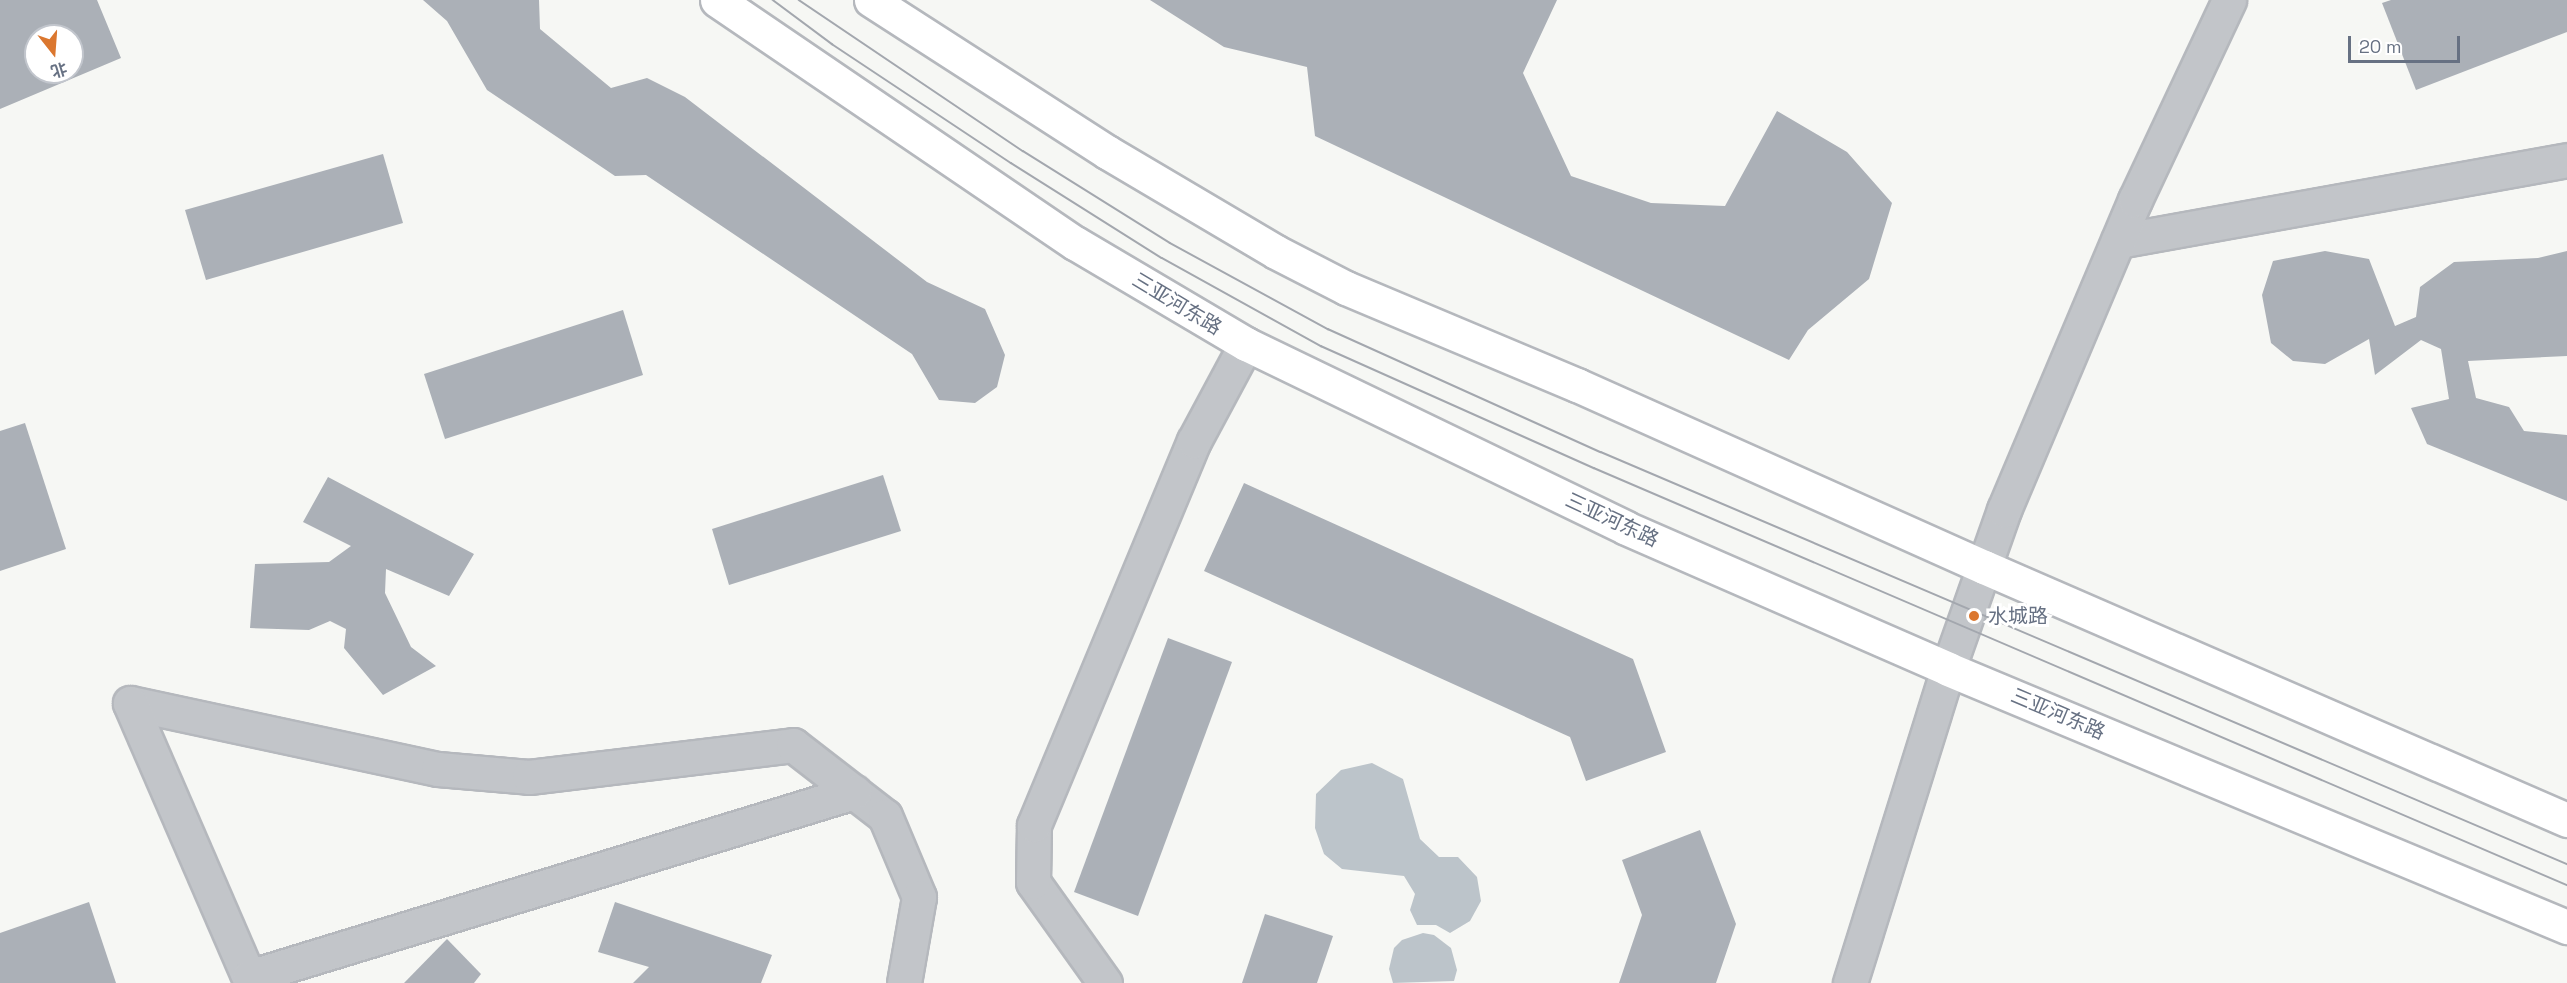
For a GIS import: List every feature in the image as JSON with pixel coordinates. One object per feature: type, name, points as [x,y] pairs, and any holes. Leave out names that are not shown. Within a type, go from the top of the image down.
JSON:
[{"type":"main road","name":"三亚河东路","points":[[717,0],[1075,243],[1246,344],[1626,528],[1948,669],[2567,927]]},
{"type":"main road","points":[[871,0],[1107,152],[1276,252],[1346,288],[1588,389],[1984,567],[2567,819]]},
{"type":"street","points":[[1850,983],[1948,669],[2032,439],[2118,241],[2229,0]]},
{"type":"street","points":[[2118,241],[2567,160]]},
{"type":"street","points":[[1105,983],[1034,882],[1035,825],[1194,441],[1246,344]]},
{"type":"street","points":[[854,792],[250,980],[130,703],[438,769],[529,777],[793,745],[854,792],[885,816],[920,897],[904,983]]},
{"type":"shaded area","points":[[1372,763],[1403,779],[1420,839],[1439,857],[1458,857],[1477,877],[1481,901],[1470,921],[1450,933],[1436,925],[1417,925],[1410,910],[1415,894],[1404,876],[1342,869],[1324,854],[1315,828],[1316,794],[1341,770]]},
{"type":"shaded area","points":[[1423,933],[1434,935],[1451,948],[1457,970],[1454,981],[1393,983],[1389,969],[1394,948],[1402,940]]},
{"type":"building","points":[[0,0],[97,0],[121,58],[84,74],[84,24],[24,24],[24,84],[59,84],[0,109]]},
{"type":"building","points":[[423,0],[539,0],[540,29],[611,88],[647,78],[685,97],[927,282],[985,309],[1005,355],[997,387],[975,403],[939,400],[912,354],[646,175],[615,176],[487,90],[447,21]]},
{"type":"building","points":[[1150,0],[1557,0],[1523,73],[1571,176],[1651,203],[1725,206],[1777,111],[1847,152],[1892,203],[1869,279],[1808,330],[1789,360],[1315,136],[1307,67],[1224,47]]},
{"type":"building","points":[[2391,0],[2567,0],[2567,32],[2416,90],[2382,3]]},
{"type":"building","points":[[383,154],[403,223],[206,280],[185,210]]},
{"type":"building","points":[[2325,251],[2369,259],[2395,326],[2416,317],[2420,287],[2454,262],[2538,258],[2567,251],[2567,356],[2468,361],[2476,398],[2509,407],[2524,431],[2567,435],[2567,501],[2427,444],[2411,408],[2449,399],[2441,349],[2421,340],[2375,375],[2369,339],[2325,364],[2293,361],[2271,343],[2262,295],[2273,261]]},
{"type":"building","points":[[623,310],[643,375],[445,439],[424,374]]},
{"type":"building","points":[[25,423],[66,549],[0,571],[0,431]]},
{"type":"building","points":[[883,475],[901,531],[729,585],[712,529]]},
{"type":"building","points":[[328,477],[474,554],[449,596],[386,569],[385,593],[411,647],[436,666],[383,695],[344,648],[346,629],[330,621],[309,630],[250,628],[255,564],[329,562],[351,546],[303,522]]},
{"type":"building","points":[[1244,483],[1633,659],[1666,752],[1586,781],[1570,737],[1204,571]]},
{"type":"building","points":[[1168,638],[1232,662],[1138,916],[1074,892]]},
{"type":"building","points":[[1700,830],[1736,924],[1716,983],[1619,983],[1642,915],[1622,860]]},
{"type":"building","points":[[89,902],[116,983],[0,983],[0,933]]},
{"type":"building","points":[[615,902],[772,955],[761,983],[633,983],[649,967],[598,952]]},
{"type":"building","points":[[1265,914],[1333,936],[1317,983],[1242,983]]},
{"type":"building","points":[[447,939],[481,974],[474,983],[404,983]]},
{"type":"tram line","points":[[773,0],[832,44],[1011,163],[1162,258],[1321,346],[1594,468],[2567,885]]},
{"type":"tram line","points":[[799,0],[1023,151],[1170,243],[1328,329],[1601,452],[2567,864]]},
{"type":"place","name":"水城路","points":[[1974,616]]}]
